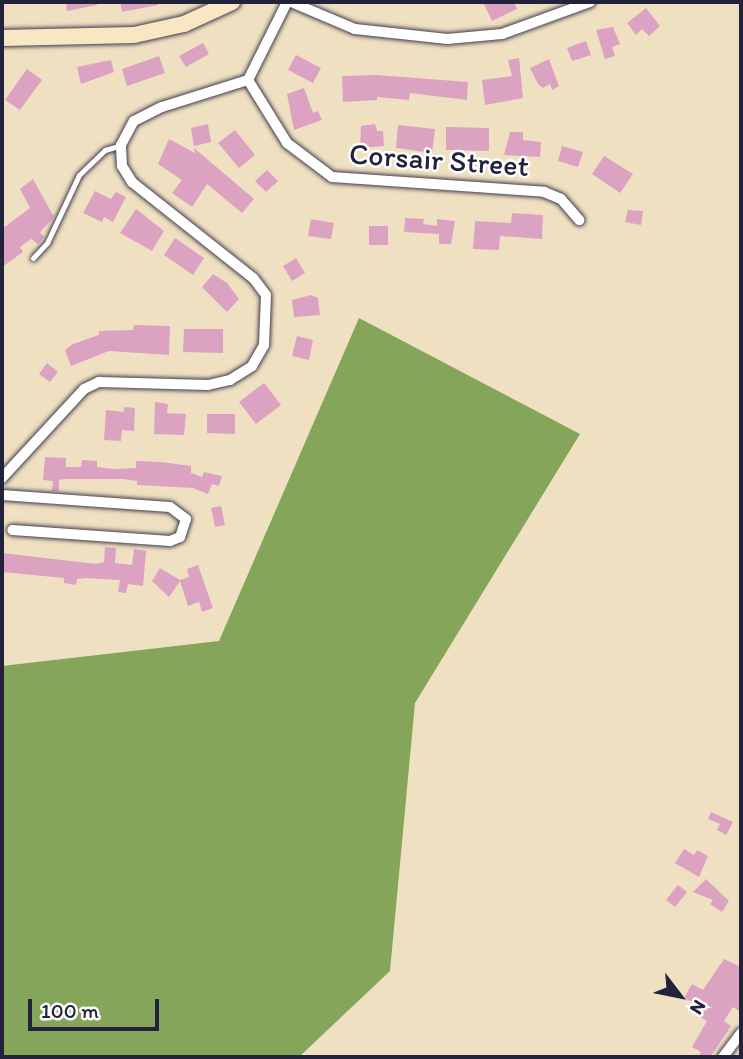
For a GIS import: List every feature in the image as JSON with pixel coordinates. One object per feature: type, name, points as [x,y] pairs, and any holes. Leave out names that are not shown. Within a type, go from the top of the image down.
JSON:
[{"type":"street","points":[[2,38],[134,35],[184,24],[232,2]]},
{"type":"street","points":[[2,478],[84,388],[99,382],[208,386],[230,380],[251,366],[264,345],[266,295],[253,278],[132,182],[122,166],[121,145],[134,121],[162,107],[248,80],[289,2],[355,29],[447,39],[502,34],[590,2]]},
{"type":"street","name":"Corsair Street","points":[[248,80],[286,144],[332,177],[350,182],[544,192],[561,199],[579,220]]},
{"type":"street","points":[[2,495],[170,507],[186,519],[180,537],[170,541],[12,530]]},
{"type":"street","points":[[723,1057],[741,1033]]},
{"type":"lane","points":[[33,258],[47,243],[79,175],[105,150],[121,145]]},
{"type":"green space","points":[[359,318],[580,434],[415,703],[390,971],[299,1057],[2,1057],[2,666],[219,641]]},
{"type":"building","points":[[66,2],[97,2],[97,5],[67,11]]},
{"type":"building","points":[[120,2],[158,2],[158,5],[122,12]]},
{"type":"building","points":[[483,2],[514,2],[517,9],[492,21]]},
{"type":"building","points":[[646,8],[660,26],[649,36],[642,29],[636,35],[627,23]]},
{"type":"building","points":[[613,27],[620,44],[612,47],[615,56],[605,59],[596,30]]},
{"type":"building","points":[[586,41],[591,55],[572,61],[567,48]]},
{"type":"building","points":[[203,43],[209,54],[186,67],[179,56]]},
{"type":"building","points":[[296,55],[321,68],[313,83],[288,70]]},
{"type":"building","points":[[159,56],[165,73],[127,86],[122,69]]},
{"type":"building","points":[[519,58],[523,98],[485,105],[482,80],[512,76],[508,60]]},
{"type":"building","points":[[549,59],[559,86],[552,90],[550,84],[543,88],[538,84],[530,68]]},
{"type":"building","points":[[111,60],[114,72],[81,84],[77,67]]},
{"type":"building","points":[[27,69],[42,80],[20,110],[5,100]]},
{"type":"building","points":[[377,75],[468,82],[467,100],[410,93],[409,100],[377,97],[377,100],[343,102],[342,76]]},
{"type":"building","points":[[304,88],[313,113],[318,111],[322,120],[294,130],[287,94]]},
{"type":"building","points":[[208,124],[211,142],[194,146],[191,128]]},
{"type":"building","points":[[375,124],[377,131],[383,131],[384,146],[360,148],[361,126]]},
{"type":"building","points":[[398,125],[435,129],[432,153],[396,148]]},
{"type":"building","points":[[446,127],[489,128],[489,151],[446,150]]},
{"type":"building","points":[[235,130],[255,155],[239,168],[218,143]]},
{"type":"building","points":[[510,132],[523,132],[523,140],[541,142],[540,157],[504,155]]},
{"type":"building","points":[[169,139],[195,153],[194,148],[254,199],[242,213],[207,184],[192,207],[172,193],[182,180],[158,164]]},
{"type":"building","points":[[562,146],[583,152],[578,167],[558,161]]},
{"type":"building","points":[[604,156],[633,174],[620,193],[592,174]]},
{"type":"building","points":[[267,170],[278,181],[266,192],[255,181]]},
{"type":"building","points":[[33,179],[54,217],[40,232],[44,237],[38,244],[31,239],[20,247],[23,252],[2,267],[2,229],[30,208],[20,189]]},
{"type":"building","points":[[95,191],[111,199],[116,192],[126,197],[113,222],[104,217],[102,222],[83,213]]},
{"type":"building","points":[[136,209],[164,231],[152,251],[120,233]]},
{"type":"building","points":[[628,210],[643,211],[641,225],[625,222]]},
{"type":"building","points":[[512,213],[543,215],[542,239],[500,236],[499,250],[473,249],[475,221],[511,223]]},
{"type":"building","points":[[405,218],[424,219],[423,224],[437,226],[437,219],[455,221],[451,244],[439,244],[439,234],[404,232]]},
{"type":"building","points":[[311,219],[334,223],[331,239],[308,236]]},
{"type":"building","points":[[369,226],[388,226],[388,245],[369,245]]},
{"type":"building","points":[[175,238],[204,258],[193,275],[164,255]]},
{"type":"building","points":[[296,258],[305,273],[292,281],[283,266]]},
{"type":"building","points":[[213,274],[227,283],[239,299],[227,312],[202,287]]},
{"type":"building","points":[[311,295],[318,298],[320,315],[294,317],[292,300]]},
{"type":"building","points":[[134,325],[170,326],[169,355],[109,351],[71,366],[65,350],[73,344],[99,335],[99,331],[133,330]]},
{"type":"building","points":[[184,329],[223,329],[223,353],[183,352]]},
{"type":"building","points":[[297,336],[313,340],[309,360],[292,356]]},
{"type":"building","points":[[47,363],[58,372],[50,382],[39,374]]},
{"type":"building","points":[[264,383],[281,405],[256,424],[239,402]]},
{"type":"building","points":[[155,402],[168,404],[167,413],[186,414],[184,435],[154,434]]},
{"type":"building","points":[[124,407],[135,408],[134,431],[122,430],[121,441],[104,440],[106,410],[124,412]]},
{"type":"building","points":[[207,414],[235,414],[235,434],[207,433]]},
{"type":"building","points":[[45,457],[66,458],[66,467],[81,467],[82,460],[97,461],[97,467],[113,469],[136,468],[136,461],[161,462],[191,466],[191,473],[202,477],[204,472],[222,476],[219,486],[212,484],[208,494],[193,488],[137,485],[137,481],[123,479],[59,480],[59,491],[52,491],[53,481],[43,480]]},
{"type":"building","points":[[221,506],[225,525],[215,527],[211,508]]},
{"type":"building","points":[[105,547],[116,548],[115,563],[132,565],[134,549],[146,551],[143,586],[128,584],[126,593],[118,592],[120,580],[77,579],[76,585],[64,583],[64,578],[2,572],[2,553],[96,564],[104,562]]},
{"type":"building","points":[[198,565],[213,608],[202,612],[199,602],[188,606],[180,581],[169,597],[152,581],[160,568],[180,580],[189,577],[187,569]]},
{"type":"building","points":[[711,812],[733,822],[726,835],[717,830],[720,824],[708,819]]},
{"type":"building","points":[[684,849],[694,855],[697,850],[708,856],[699,877],[675,863]]},
{"type":"building","points":[[706,879],[729,901],[722,912],[710,904],[713,900],[693,892]]},
{"type":"building","points":[[678,885],[687,892],[675,907],[666,900]]},
{"type":"building","points":[[724,959],[741,967],[741,1012],[733,1007],[724,1021],[731,1026],[710,1057],[698,1057],[701,1052],[692,1047],[707,1021],[693,1013],[698,1005],[684,998],[692,984],[703,990]]}]
